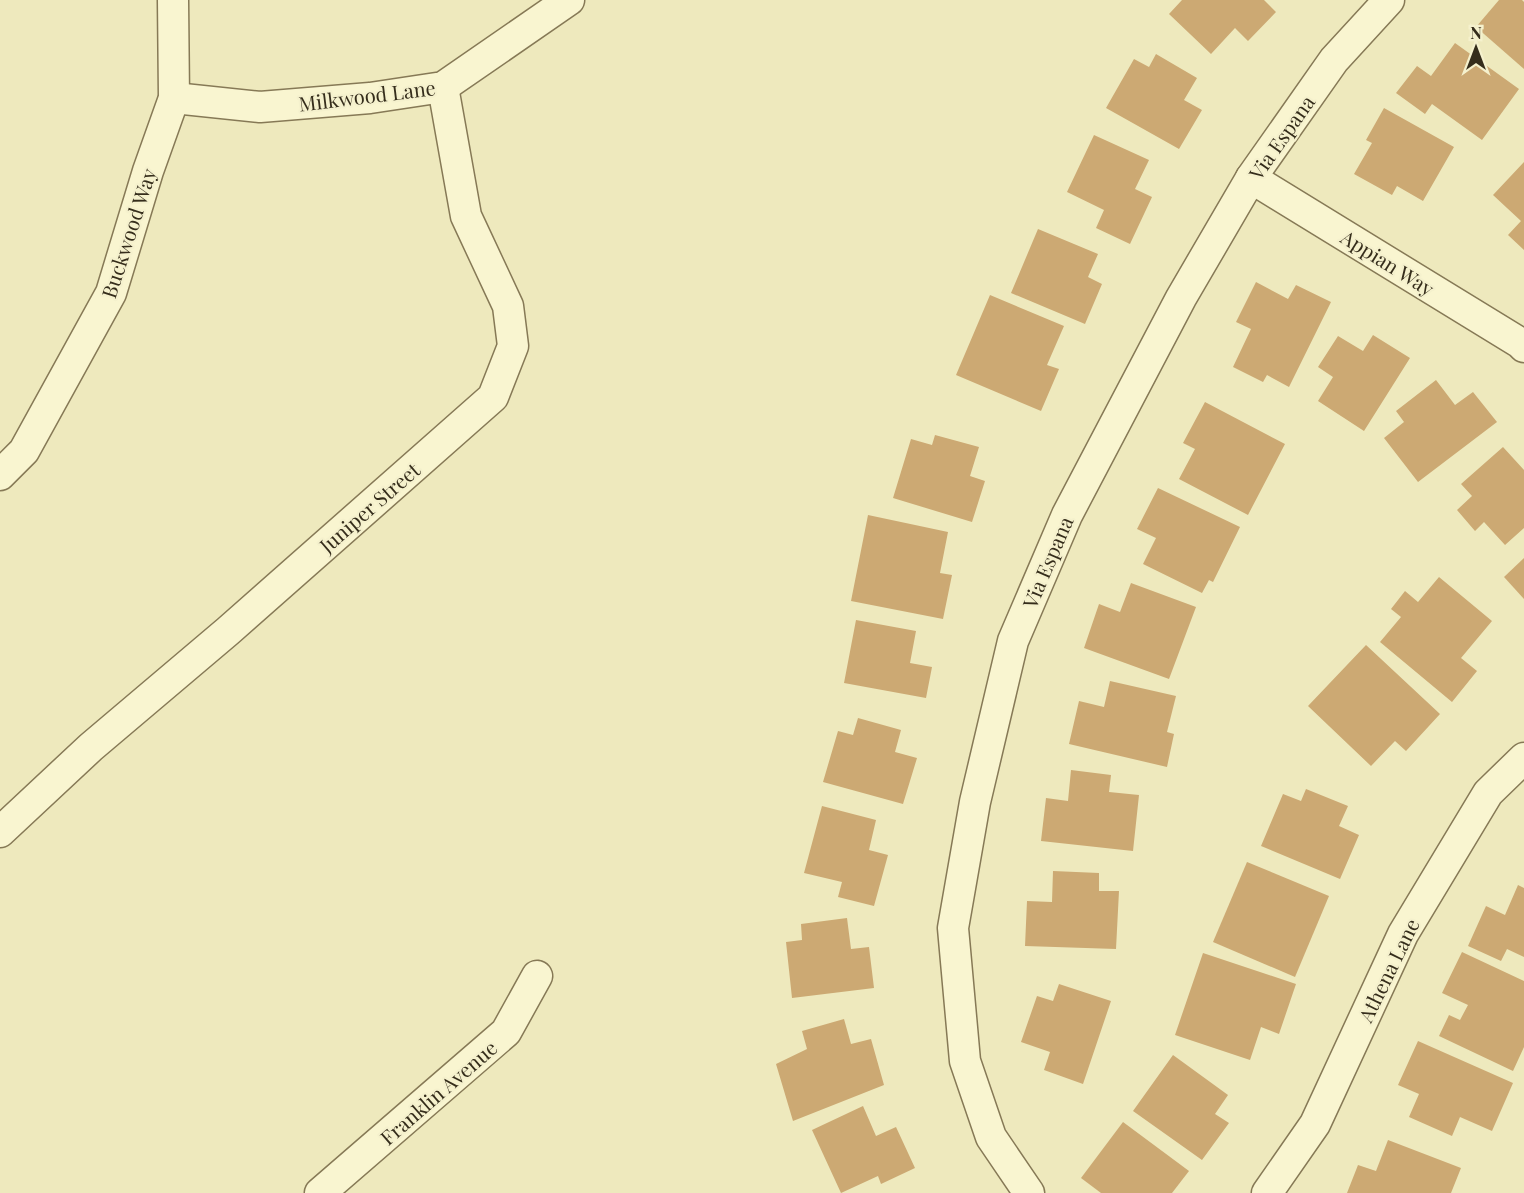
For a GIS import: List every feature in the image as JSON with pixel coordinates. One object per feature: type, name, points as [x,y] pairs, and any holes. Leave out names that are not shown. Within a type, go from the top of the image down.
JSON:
[{"type":"street","name":"Buckwood Way","points":[[0,475],[24,452],[111,293],[148,171],[174,98],[173,0]]},
{"type":"street","name":"Milkwood Lane","points":[[174,98],[260,107],[370,98],[443,87],[569,0]]},
{"type":"street","name":"Via Espana","points":[[1029,1193],[991,1137],[965,1061],[953,928],[975,801],[1013,641],[1067,515],[1181,298],[1251,178],[1334,60],[1389,0]]},
{"type":"street","name":"Juniper Street","points":[[0,832],[91,747],[228,631],[493,397],[513,346],[507,306],[466,216],[443,87]]},
{"type":"street","name":"Appian Way","points":[[1251,178],[1524,347]]},
{"type":"street","name":"Athena Lane","points":[[1267,1193],[1315,1124],[1403,934],[1488,793],[1524,758]]},
{"type":"street","name":"Franklin Avenue","points":[[320,1193],[506,1032],[537,976]]},
{"type":"building","points":[[1182,0],[1264,0],[1276,12],[1248,41],[1235,28],[1211,54],[1169,14]]},
{"type":"building","points":[[1499,0],[1522,0],[1524,2],[1524,69],[1476,27]]},
{"type":"building","points":[[1455,43],[1519,89],[1482,140],[1432,104],[1425,114],[1396,93],[1417,66],[1431,76]]},
{"type":"building","points":[[1156,54],[1197,78],[1184,100],[1202,110],[1179,149],[1106,108],[1134,59],[1149,67]]},
{"type":"building","points":[[1384,108],[1454,147],[1423,201],[1397,186],[1392,195],[1354,174],[1372,143],[1366,140]]},
{"type":"building","points":[[1094,135],[1149,160],[1135,189],[1152,197],[1130,244],[1096,228],[1104,210],[1067,192]]},
{"type":"building","points":[[1524,162],[1524,250],[1508,235],[1521,221],[1493,195]]},
{"type":"building","points":[[1038,229],[1098,254],[1088,277],[1102,284],[1085,324],[1011,293]]},
{"type":"building","points":[[1256,282],[1288,299],[1296,285],[1331,302],[1289,387],[1267,375],[1263,382],[1233,367],[1251,329],[1236,322]]},
{"type":"building","points":[[990,295],[1064,326],[1047,365],[1059,369],[1041,411],[956,375]]},
{"type":"building","points":[[1373,335],[1410,358],[1364,431],[1318,401],[1333,377],[1318,367],[1338,336],[1363,351]]},
{"type":"building","points":[[1436,380],[1455,405],[1473,392],[1497,422],[1418,482],[1384,438],[1404,422],[1396,411]]},
{"type":"building","points":[[1205,402],[1285,444],[1248,515],[1179,479],[1195,449],[1183,443]]},
{"type":"building","points":[[935,435],[979,447],[970,476],[985,481],[972,522],[893,498],[911,439],[932,445]]},
{"type":"building","points":[[1503,447],[1524,470],[1524,528],[1505,545],[1484,522],[1475,531],[1457,510],[1472,496],[1461,484]]},
{"type":"building","points":[[1158,488],[1240,527],[1213,582],[1209,580],[1202,593],[1143,564],[1156,538],[1137,529]]},
{"type":"building","points":[[868,515],[948,532],[940,573],[952,575],[943,619],[851,601]]},
{"type":"building","points":[[1524,558],[1524,599],[1504,577]]},
{"type":"building","points":[[1439,577],[1492,621],[1461,658],[1477,671],[1452,702],[1380,642],[1401,617],[1391,609],[1405,591],[1418,602]]},
{"type":"building","points":[[1131,583],[1196,607],[1169,679],[1084,648],[1099,604],[1120,612]]},
{"type":"building","points":[[856,620],[916,631],[910,663],[932,667],[926,698],[844,683]]},
{"type":"building","points":[[1366,645],[1440,714],[1406,751],[1395,741],[1371,766],[1308,706]]},
{"type":"building","points":[[1110,681],[1176,696],[1167,732],[1174,734],[1167,767],[1069,744],[1079,701],[1104,707]]},
{"type":"building","points":[[858,718],[901,730],[895,752],[917,758],[903,804],[823,782],[838,731],[853,735]]},
{"type":"building","points":[[1071,770],[1111,775],[1109,792],[1139,795],[1133,851],[1041,841],[1046,798],[1068,801]]},
{"type":"building","points":[[1306,789],[1348,806],[1339,826],[1359,835],[1340,879],[1261,846],[1283,794],[1301,801]]},
{"type":"building","points":[[822,806],[876,820],[869,850],[888,855],[874,906],[838,897],[842,882],[804,873]]},
{"type":"building","points":[[1247,862],[1329,896],[1295,977],[1213,942]]},
{"type":"building","points":[[1053,871],[1099,873],[1099,891],[1119,891],[1116,949],[1025,946],[1027,901],[1052,902]]},
{"type":"building","points":[[1518,885],[1524,888],[1524,957],[1507,949],[1501,961],[1468,946],[1486,906],[1505,915]]},
{"type":"building","points":[[847,918],[851,949],[869,947],[874,988],[792,998],[786,942],[802,940],[801,924]]},
{"type":"building","points":[[1462,952],[1524,981],[1524,1047],[1513,1071],[1439,1036],[1449,1015],[1460,1020],[1468,1005],[1442,993]]},
{"type":"building","points":[[1203,953],[1296,984],[1279,1034],[1261,1027],[1250,1060],[1175,1035]]},
{"type":"building","points":[[1059,984],[1111,1001],[1083,1084],[1044,1070],[1050,1052],[1021,1042],[1037,996],[1053,1001]]},
{"type":"building","points":[[844,1019],[851,1044],[871,1039],[884,1085],[793,1121],[776,1064],[807,1049],[802,1031]]},
{"type":"building","points":[[1418,1041],[1513,1083],[1492,1131],[1460,1117],[1452,1136],[1409,1117],[1419,1094],[1398,1085]]},
{"type":"building","points":[[1173,1055],[1228,1095],[1215,1114],[1229,1123],[1202,1160],[1133,1111]]},
{"type":"building","points":[[863,1106],[876,1136],[896,1127],[915,1168],[881,1184],[878,1176],[841,1193],[812,1130]]},
{"type":"building","points":[[1123,1122],[1189,1171],[1172,1193],[1101,1193],[1081,1178]]},
{"type":"building","points":[[1388,1140],[1461,1168],[1451,1193],[1347,1193],[1358,1165],[1376,1171]]}]
